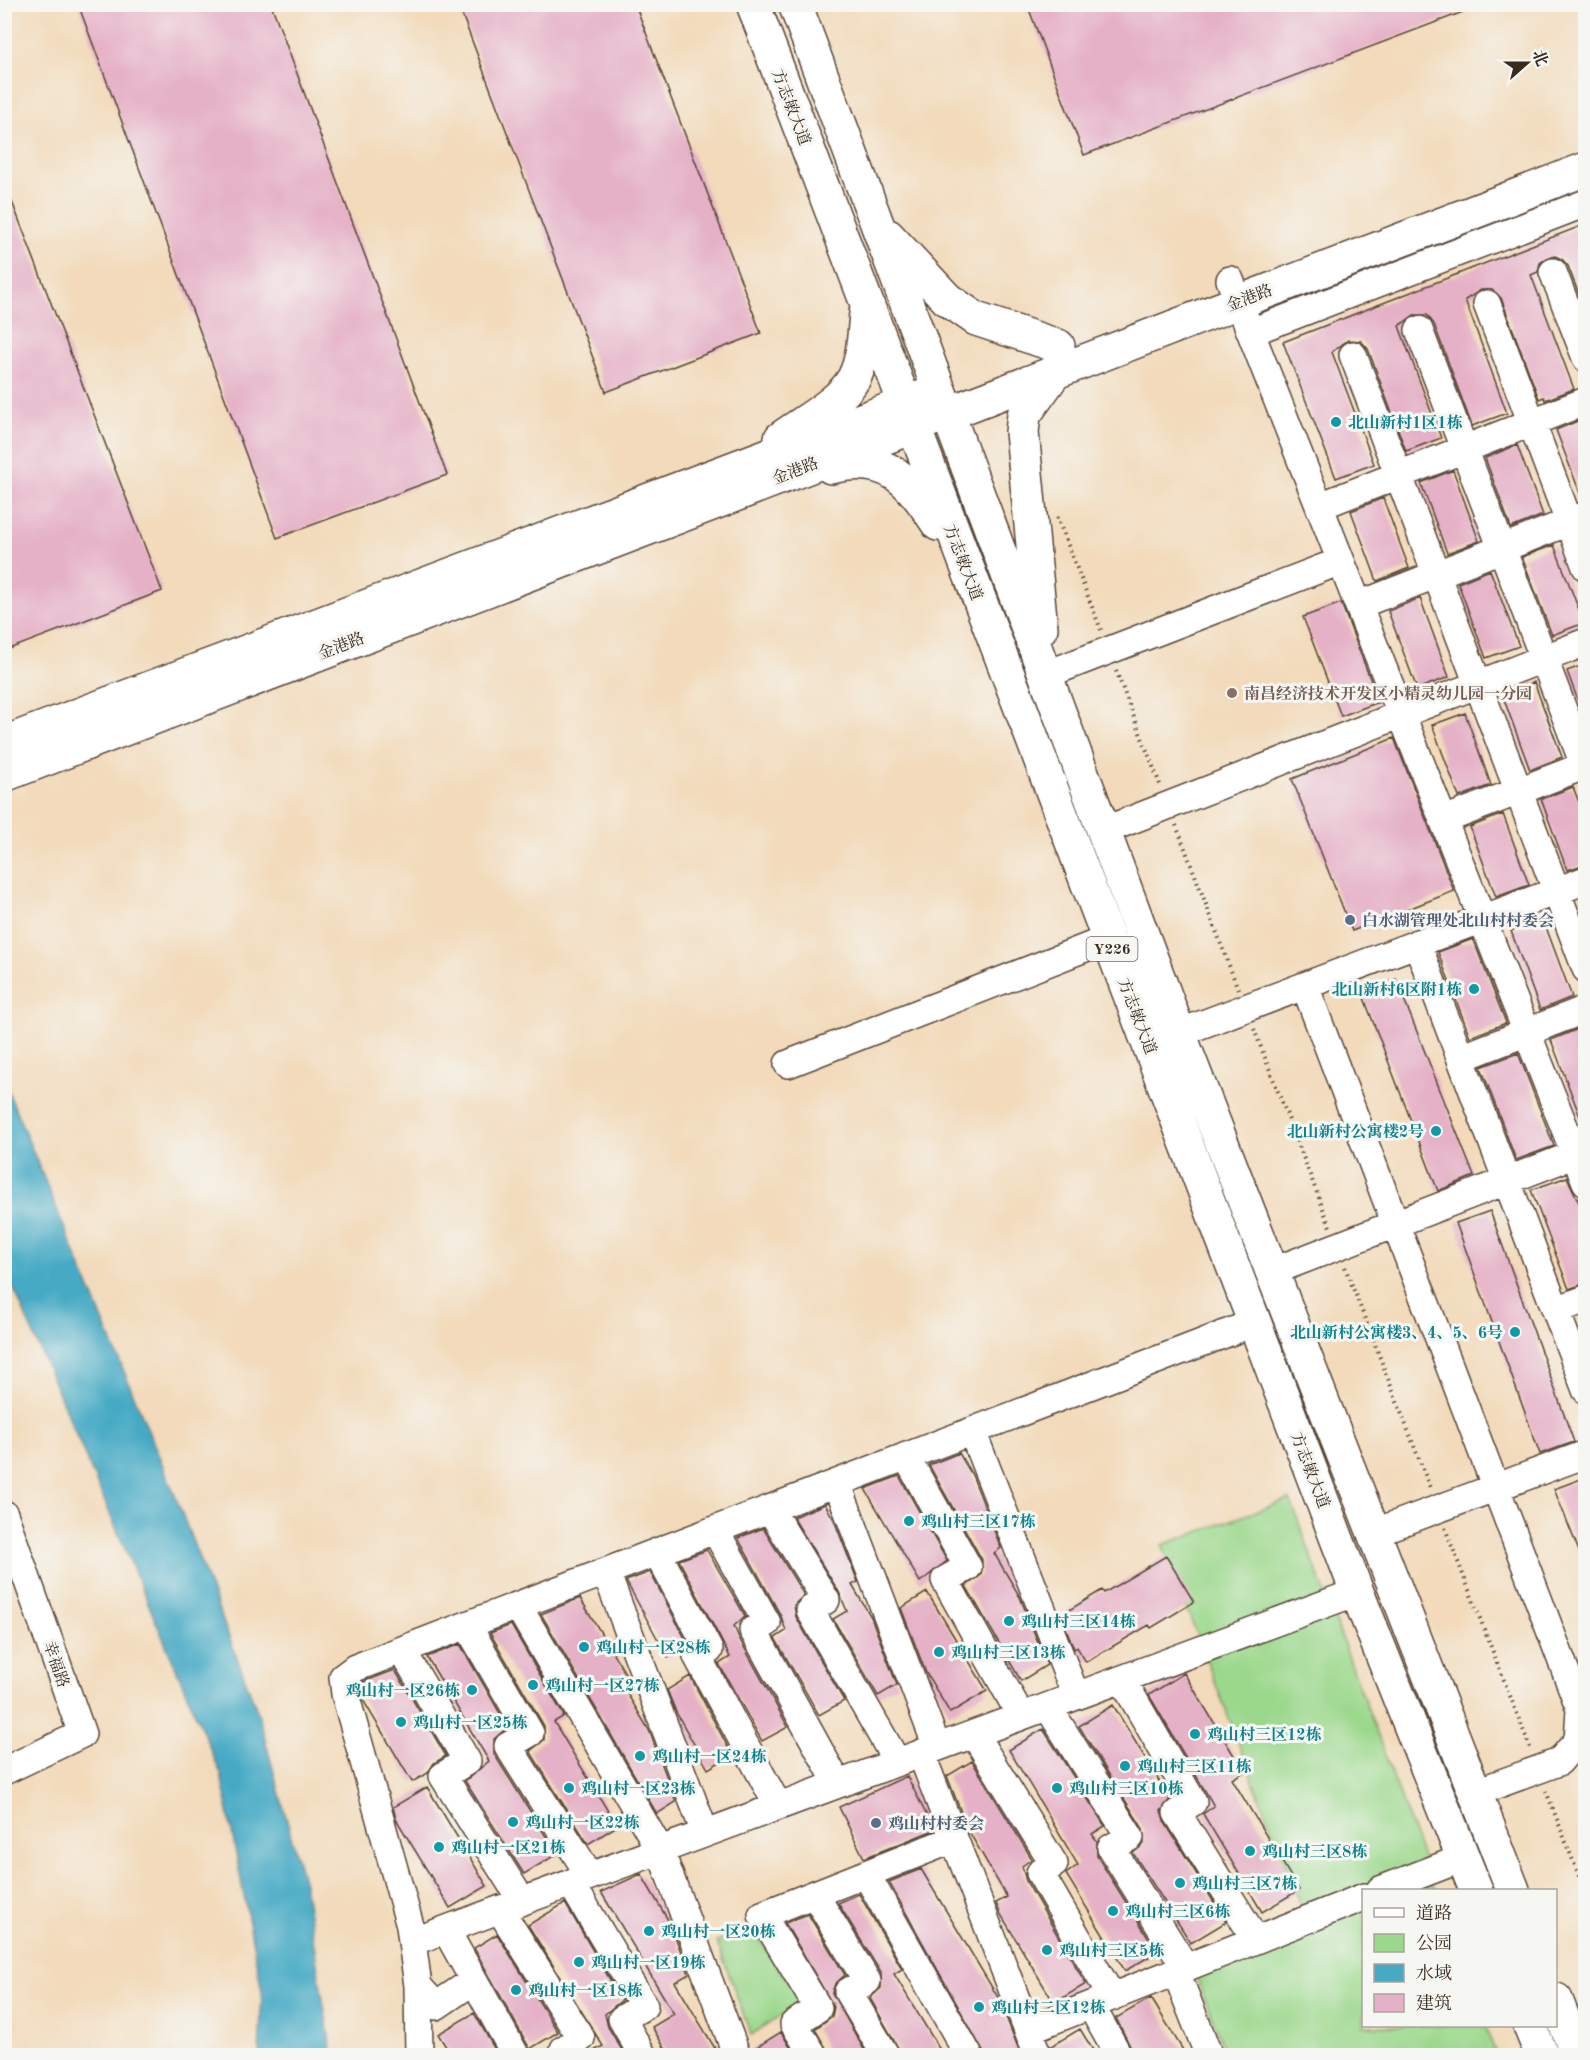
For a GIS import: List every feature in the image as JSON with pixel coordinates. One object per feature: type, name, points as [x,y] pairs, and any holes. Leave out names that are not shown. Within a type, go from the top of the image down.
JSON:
[{"type":"main road","name":"方志敏大道","points":[[753,4],[1357,1592],[1476,1889]]},
{"type":"main road","name":"方志敏大道","points":[[795,4],[1179,1033],[1513,1889]]},
{"type":"main road","name":"金港路","points":[[1234,291],[1586,144]]},
{"type":"main road","name":"金港路","points":[[4,775],[754,473],[908,414],[1234,291],[1586,169]]},
{"type":"main road","points":[[877,224],[947,299],[976,319],[1057,358],[1024,415],[1022,432],[1045,675]]},
{"type":"main road","points":[[754,473],[838,396],[854,378],[862,355],[867,305]]},
{"type":"main road","points":[[754,473],[852,462],[878,464],[897,474],[919,495],[965,564]]},
{"type":"main road","name":"金港路","points":[[4,743],[754,473]]},
{"type":"main road","points":[[1557,2002],[1578,2055]]},
{"type":"main road","points":[[1531,2027],[1542,2055]]},
{"type":"street","points":[[1251,333],[1586,203]]},
{"type":"street","points":[[1553,272],[1586,358]]},
{"type":"street","points":[[1234,291],[1527,1032],[1580,1152],[1586,1182]]},
{"type":"street","points":[[1486,304],[1531,422],[1577,519],[1586,567]]},
{"type":"street","points":[[1419,330],[1585,767],[1444,820]]},
{"type":"street","points":[[1353,355],[1586,969]]},
{"type":"street","points":[[1320,506],[1586,401]]},
{"type":"street","points":[[1359,605],[1577,519]]},
{"type":"street","points":[[1045,675],[1341,561]]},
{"type":"street","points":[[1103,831],[1586,642]]},
{"type":"street","points":[[1179,1033],[1586,880]]},
{"type":"street","points":[[788,1064],[1108,939]]},
{"type":"street","points":[[1418,943],[1586,1390]]},
{"type":"street","points":[[1305,986],[1580,1709],[1582,1740],[1559,1762],[1474,1792]]},
{"type":"street","points":[[1461,1058],[1586,1009]]},
{"type":"street","points":[[1271,1272],[1580,1152]]},
{"type":"street","points":[[1556,1310],[1586,1299]]},
{"type":"street","points":[[418,2055],[418,1986],[410,1926],[343,1677],[355,1668],[1256,1322]]},
{"type":"street","points":[[972,1431],[1076,1696]]},
{"type":"street","points":[[1373,1533],[1586,1454]]},
{"type":"street","points":[[906,1456],[968,1567],[945,1580],[1021,1716]]},
{"type":"street","points":[[837,1483],[919,1754],[1038,2055]]},
{"type":"street","points":[[770,1509],[826,1600],[810,1610],[919,1754]]},
{"type":"street","name":"幸福路","points":[[4,1514],[82,1734],[4,1771]]},
{"type":"street","points":[[716,1530],[767,1623],[753,1630],[838,1784]]},
{"type":"street","points":[[657,1552],[709,1650],[697,1656],[778,1806]]},
{"type":"street","points":[[606,1572],[705,1833]]},
{"type":"street","points":[[412,1942],[1357,1592]]},
{"type":"street","points":[[518,1605],[660,1850],[736,2055]]},
{"type":"street","points":[[467,1625],[530,1733],[508,1746],[581,1880],[644,2006],[622,2019],[643,2055]]},
{"type":"street","points":[[402,1650],[467,1761],[443,1776],[581,2038],[564,2049],[568,2055]]},
{"type":"street","points":[[1122,1679],[1193,1802],[1177,1813],[1256,1940]]},
{"type":"street","points":[[1048,1707],[1130,1837],[1112,1848],[1181,1970],[1209,2055]]},
{"type":"street","points":[[974,1734],[1054,1864],[1040,1873],[1102,2001],[1119,2055]]},
{"type":"street","points":[[814,2055],[794,2024],[818,2008],[762,1915],[954,1839]]},
{"type":"street","points":[[1383,1889],[1463,1858]]},
{"type":"street","points":[[866,1874],[969,2055]]},
{"type":"street","points":[[815,1895],[867,1981],[848,1992],[886,2055]]},
{"type":"street","points":[[1028,2030],[1362,1898]]},
{"type":"street","points":[[446,1930],[516,2055]]},
{"type":"street","points":[[418,1986],[436,2006],[473,1981]]},
{"type":"path","points":[[1053,506],[1586,1894]]},
{"type":"green space","points":[[1290,1499],[1435,1889],[1362,1889],[1362,2027],[1485,2027],[1496,2055],[1227,2055],[1195,1974],[1311,1931],[1162,1545]]},
{"type":"green space","points":[[752,1929],[802,2002],[751,2035],[717,1942]]},
{"type":"water","points":[[5,1084],[173,1490],[258,1713],[304,1884],[332,2055],[259,2055],[262,1992],[221,1774],[5,1268]]},
{"type":"building","points":[[78,4],[271,4],[447,475],[277,538]]},
{"type":"building","points":[[458,4],[635,4],[761,333],[606,392]]},
{"type":"building","points":[[1027,4],[1479,4],[1479,6],[1084,155]]},
{"type":"building","points":[[4,181],[162,591],[4,651]]},
{"type":"building","points":[[1586,224],[1586,313],[1568,266],[1562,259],[1555,256],[1547,258],[1540,263],[1538,272],[1531,275],[1574,389],[1545,400],[1544,397],[1539,399],[1501,298],[1492,290],[1481,290],[1465,300],[1507,413],[1472,426],[1434,324],[1427,315],[1414,315],[1399,326],[1441,438],[1406,451],[1368,349],[1361,341],[1348,340],[1332,352],[1374,464],[1336,478],[1283,342]]},
{"type":"building","points":[[1585,418],[1586,500],[1583,501],[1556,430]]},
{"type":"building","points":[[1517,445],[1543,515],[1511,528],[1485,458]]},
{"type":"building","points":[[1453,470],[1479,541],[1447,553],[1421,483]]},
{"type":"building","points":[[1383,498],[1409,568],[1377,581],[1351,511]]},
{"type":"building","points":[[1554,545],[1584,623],[1552,635],[1522,557]]},
{"type":"building","points":[[1490,570],[1519,646],[1486,658],[1458,583]]},
{"type":"building","points":[[1420,598],[1449,677],[1417,689],[1388,611]]},
{"type":"building","points":[[1341,603],[1379,702],[1341,716],[1303,617]]},
{"type":"building","points":[[1586,664],[1586,717],[1584,717],[1567,671]]},
{"type":"building","points":[[1534,682],[1562,757],[1530,770],[1502,694]]},
{"type":"building","points":[[1465,713],[1491,785],[1459,797],[1432,725]]},
{"type":"building","points":[[1394,738],[1454,891],[1352,931],[1292,779]]},
{"type":"building","points":[[1573,787],[1586,820],[1586,864],[1567,870],[1541,799]]},
{"type":"building","points":[[1503,814],[1529,885],[1496,897],[1470,827]]},
{"type":"building","points":[[1543,919],[1572,997],[1540,1010],[1511,931]]},
{"type":"building","name":"北山新村6区附1栋","points":[[1473,939],[1506,1023],[1470,1037],[1438,952]]},
{"type":"building","points":[[1396,979],[1474,1176],[1438,1191],[1362,993]]},
{"type":"building","points":[[1583,1027],[1586,1033],[1584,1127],[1551,1040]]},
{"type":"building","points":[[1518,1053],[1554,1146],[1516,1160],[1481,1067]]},
{"type":"building","points":[[1567,1177],[1586,1218],[1586,1283],[1569,1289],[1531,1190]]},
{"type":"building","name":"北山新村公寓楼3、4、5、6号","points":[[1490,1211],[1574,1442],[1540,1454],[1456,1223]]},
{"type":"building","points":[[959,1453],[972,1475],[1001,1548],[994,1553],[1020,1597],[1047,1665],[1021,1681],[966,1586],[981,1575],[982,1560],[929,1465]]},
{"type":"building","name":"鸡山村三区17栋","points":[[899,1476],[947,1561],[920,1582],[865,1489]]},
{"type":"building","points":[[1586,1477],[1586,1566],[1585,1566],[1554,1489]]},
{"type":"building","points":[[825,1504],[834,1520],[858,1582],[852,1585],[871,1617],[897,1685],[878,1696],[833,1619],[847,1611],[839,1592],[793,1517]]},
{"type":"building","points":[[763,1528],[804,1595],[794,1605],[796,1617],[844,1701],[819,1715],[775,1638],[786,1631],[781,1616],[738,1538]]},
{"type":"building","points":[[707,1550],[745,1616],[734,1626],[739,1638],[788,1727],[762,1741],[719,1664],[730,1657],[679,1560]]},
{"type":"building","points":[[1166,1556],[1194,1602],[1151,1628],[1149,1625],[1086,1662],[1077,1647],[1074,1649],[1061,1615],[1102,1590],[1104,1593]]},
{"type":"building","points":[[650,1572],[688,1644],[668,1658],[626,1581]]},
{"type":"building","name":"鸡山村三区13栋","points":[[927,1592],[987,1691],[950,1713],[926,1673],[901,1608]]},
{"type":"building","points":[[580,1598],[632,1685],[625,1690],[649,1730],[676,1802],[657,1814],[541,1614]]},
{"type":"building","name":"鸡山村一区23栋","points":[[511,1625],[564,1716],[554,1722],[617,1826],[588,1844],[530,1751],[544,1740],[544,1726],[490,1633]]},
{"type":"building","points":[[460,1644],[508,1727],[494,1739],[494,1754],[557,1854],[524,1874],[465,1781],[489,1761],[427,1657]]},
{"type":"building","name":"鸡山村一区25栋","points":[[395,1670],[446,1756],[434,1763],[428,1773],[412,1782],[363,1700],[360,1691],[360,1684],[363,1682]]},
{"type":"building","points":[[1184,1673],[1244,1772],[1232,1779],[1299,1890],[1262,1912],[1203,1814],[1214,1806],[1149,1695]]},
{"type":"building","points":[[690,1676],[732,1755],[708,1769],[676,1712],[667,1690]]},
{"type":"building","points":[[1113,1705],[1170,1799],[1161,1811],[1164,1821],[1226,1922],[1191,1943],[1133,1853],[1144,1844],[1143,1829],[1079,1726]]},
{"type":"building","points":[[1043,1729],[1105,1826],[1092,1834],[1097,1841],[1097,1856],[1157,1952],[1125,1971],[1066,1874],[1078,1865],[1009,1750]]},
{"type":"building","points":[[972,1761],[1032,1859],[1022,1866],[1026,1881],[1086,1984],[1054,2003],[1000,1913],[996,1903],[1007,1897],[968,1830],[947,1776]]},
{"type":"building","points":[[907,1776],[934,1830],[864,1858],[839,1807]]},
{"type":"building","name":"鸡山村一区21栋","points":[[427,1787],[487,1886],[450,1908],[396,1819],[393,1807]]},
{"type":"building","points":[[921,1869],[999,1999],[1019,2050],[1010,2055],[985,2055],[889,1882]]},
{"type":"building","name":"鸡山村一区20栋","points":[[641,1874],[671,1925],[689,1974],[675,1982],[719,2055],[669,2055],[652,2027],[674,2014],[601,1892]]},
{"type":"building","points":[[859,1894],[902,1969],[894,1974],[943,2055],[902,2055],[870,1998],[881,1988],[881,1973],[838,1903]]},
{"type":"building","name":"鸡山村一区19栋","points":[[565,1903],[622,2000],[605,2014],[608,2027],[625,2055],[587,2055],[603,2046],[528,1925]]},
{"type":"building","points":[[808,1914],[845,1975],[835,1984],[832,1993],[867,2055],[830,2055],[815,2029],[832,2016],[834,2007],[785,1923]]},
{"type":"building","name":"鸡山村一区18栋","points":[[497,1934],[558,2032],[530,2049],[474,1948]]},
{"type":"building","points":[[1151,1998],[1186,2055],[1134,2054],[1116,2018]]},
{"type":"building","points":[[474,2013],[498,2055],[451,2055],[438,2034]]},
{"type":"building","points":[[1080,2029],[1096,2055],[1053,2055],[1051,2046]]},
{"type":"building","points":[[781,2032],[795,2055],[752,2055],[752,2050]]},
{"type":"place","name":"北山新村1区1栋","points":[[1336,422]]},
{"type":"place","name":"南昌经济技术开发区小精灵幼儿园一分园","points":[[1232,693]]},
{"type":"place","name":"白水湖管理处北山村村委会","points":[[1350,920]]},
{"type":"place","name":"北山新村6区附1栋","points":[[1474,989]]},
{"type":"place","name":"北山新村公寓楼2号","points":[[1436,1131]]},
{"type":"place","name":"北山新村公寓楼3、4、5、6号","points":[[1515,1332]]},
{"type":"place","name":"鸡山村三区17栋","points":[[909,1521]]},
{"type":"place","name":"鸡山村三区14栋","points":[[1009,1621]]},
{"type":"place","name":"鸡山村一区28栋","points":[[584,1647]]},
{"type":"place","name":"鸡山村三区13栋","points":[[939,1652]]},
{"type":"place","name":"鸡山村一区27栋","points":[[533,1685]]},
{"type":"place","name":"鸡山村一区26栋","points":[[472,1690]]},
{"type":"place","name":"鸡山村一区25栋","points":[[401,1722]]},
{"type":"place","name":"鸡山村三区12栋","points":[[1195,1734]]},
{"type":"place","name":"鸡山村一区24栋","points":[[640,1756]]},
{"type":"place","name":"鸡山村三区11栋","points":[[1125,1766]]},
{"type":"place","name":"鸡山村一区23栋","points":[[569,1788]]},
{"type":"place","name":"鸡山村三区10栋","points":[[1057,1788]]},
{"type":"place","name":"鸡山村一区22栋","points":[[513,1822]]},
{"type":"place","name":"鸡山村村委会","points":[[876,1823]]},
{"type":"place","name":"鸡山村一区21栋","points":[[439,1847]]},
{"type":"place","name":"鸡山村三区8栋","points":[[1250,1851]]},
{"type":"place","name":"鸡山村三区7栋","points":[[1180,1883]]},
{"type":"place","name":"鸡山村三区6栋","points":[[1113,1911]]},
{"type":"place","name":"鸡山村一区20栋","points":[[649,1931]]},
{"type":"place","name":"鸡山村三区5栋","points":[[1047,1950]]},
{"type":"place","name":"鸡山村一区19栋","points":[[579,1962]]},
{"type":"place","name":"鸡山村一区18栋","points":[[516,1990]]},
{"type":"place","name":"鸡山村二区12栋","points":[[979,2007]]}]
